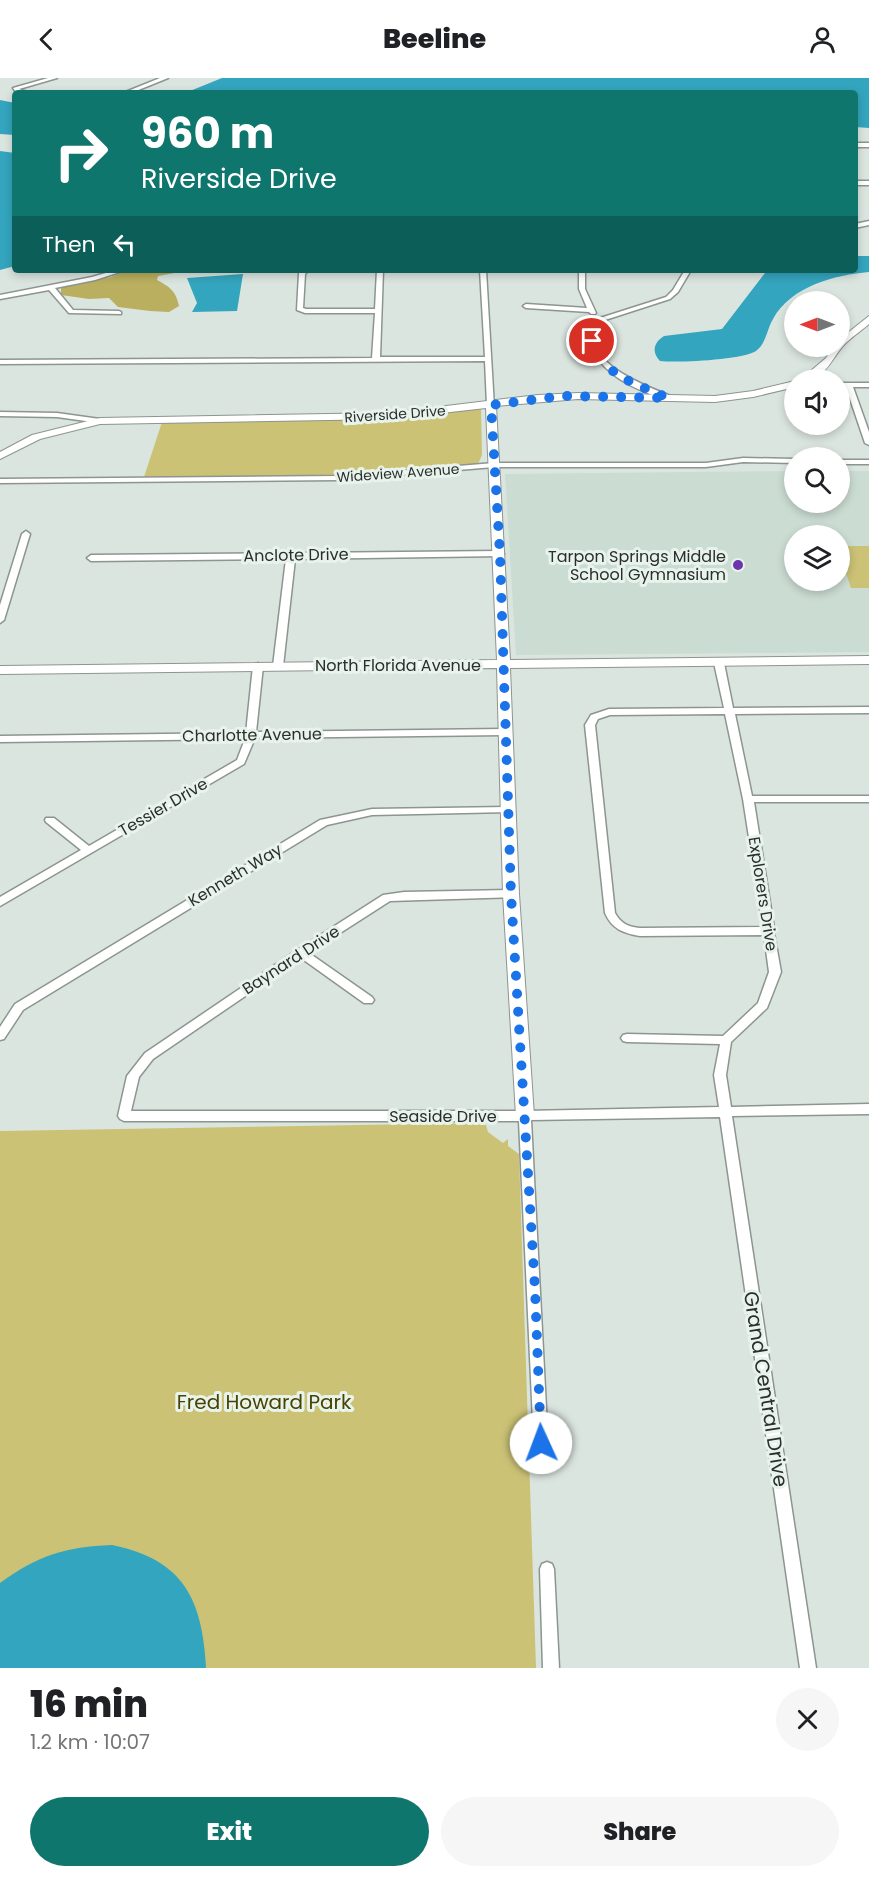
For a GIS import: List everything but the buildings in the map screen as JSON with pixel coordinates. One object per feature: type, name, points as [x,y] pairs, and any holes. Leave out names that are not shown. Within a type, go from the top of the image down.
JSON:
[{"type":"street","points":[[17,90],[16,88],[54,78]]},
{"type":"street","points":[[133,90],[163,78]]},
{"type":"street","points":[[0,297],[113,273]]},
{"type":"street","points":[[302,273],[299,309],[305,311],[378,311]]},
{"type":"street","points":[[375,359],[380,273]]},
{"type":"street","points":[[483,273],[500,554],[507,810],[542,1465]]},
{"type":"street","points":[[582,273],[581,285],[590,310],[599,320]]},
{"type":"street","points":[[599,320],[668,298],[676,291],[686,273]]},
{"type":"street","points":[[50,287],[71,312],[119,313]]},
{"type":"street","points":[[526,306],[590,310]]},
{"type":"street","points":[[599,320],[592,341],[604,363],[613,372],[668,398]]},
{"type":"street","points":[[850,336],[869,320]]},
{"type":"street","points":[[819,369],[832,357]]},
{"type":"street","points":[[0,363],[488,360]]},
{"type":"street","points":[[850,385],[869,385]]},
{"type":"street","name":"Riverside Drive","points":[[0,456],[36,437],[100,421],[378,416],[564,396],[727,398],[784,386]]},
{"type":"street","points":[[850,399],[869,443]]},
{"type":"street","points":[[0,414],[57,414],[100,421]]},
{"type":"street","name":"Wideview Avenue","points":[[0,481],[339,478],[494,465],[706,465],[743,460],[784,461]]},
{"type":"street","points":[[850,462],[869,462]]},
{"type":"street","points":[[0,620],[26,534]]},
{"type":"street","name":"Anclote Drive","points":[[91,558],[500,554]]},
{"type":"street","points":[[278,666],[291,555]]},
{"type":"street","name":"North Florida Avenue","points":[[0,670],[869,660]]},
{"type":"street","name":"Explorers Drive","points":[[719,663],[748,800],[775,972],[764,1005],[726,1040]]},
{"type":"street","name":"Tessier Drive","points":[[0,902],[241,762],[251,735],[258,666]]},
{"type":"street","points":[[770,931],[640,932],[625,930],[613,921],[610,913],[590,725],[594,717],[609,712],[869,710]]},
{"type":"street","name":"Charlotte Avenue","points":[[0,739],[504,732]]},
{"type":"street","points":[[748,800],[869,799]]},
{"type":"street","name":"Kenneth Way","points":[[0,1036],[19,1007],[324,822],[372,812],[507,810]]},
{"type":"street","points":[[50,820],[88,850]]},
{"type":"street","name":"Baynard Drive","points":[[124,1116],[133,1076],[149,1056],[387,898],[511,894]]},
{"type":"street","points":[[301,953],[368,1000]]},
{"type":"street","points":[[627,1038],[726,1040],[720,1075],[724,1111]]},
{"type":"street","name":"Seaside Drive","points":[[124,1116],[525,1116],[869,1109]]},
{"type":"street","name":"Grand Central Drive","points":[[724,1111],[808,1668]]},
{"type":"street","points":[[547,1569],[551,1668]]},
{"type":"shaded area","points":[[121,273],[174,273],[158,276],[157,280],[172,290],[179,306],[169,312],[150,311],[118,307],[109,298],[89,299],[61,295],[61,287]]},
{"type":"shaded area","points":[[784,471],[784,513],[850,513],[850,471],[869,471],[869,652],[516,655],[505,474]]},
{"type":"green space","points":[[481,408],[482,455],[478,464],[401,468],[347,475],[144,477],[162,422],[385,419]]},
{"type":"green space","points":[[850,546],[869,546],[869,588],[851,588]]},
{"type":"green space","name":"Fred Howard Park","points":[[480,1123],[486,1125],[488,1132],[503,1143],[508,1139],[508,1146],[519,1154],[536,1668],[0,1668],[0,1131]]},
{"type":"water","points":[[222,78],[869,78],[869,128],[858,127],[858,90],[192,90]]},
{"type":"water","points":[[0,100],[12,102],[12,135],[0,134]]},
{"type":"water","points":[[0,151],[12,153],[12,267],[0,270]]},
{"type":"water","points":[[858,256],[869,256],[869,272],[828,279],[801,291],[784,291],[784,305],[773,319],[759,348],[749,354],[724,359],[660,361],[655,354],[655,347],[664,336],[722,329],[765,273],[858,273]]},
{"type":"water","points":[[243,274],[237,311],[192,312],[197,303],[187,278]]},
{"type":"water","points":[[112,1545],[137,1552],[156,1561],[172,1572],[185,1586],[200,1622],[206,1668],[0,1668],[0,1583],[14,1573],[53,1554],[80,1548]]},
{"type":"place","name":"Tarpon Springs Middle School Gymnasium","points":[[738,565]]},
{"type":"route","points":[[541,1443],[535,1289],[511,894],[500,554],[491,405],[564,396],[668,398],[613,372],[600,358],[592,341]]}]
